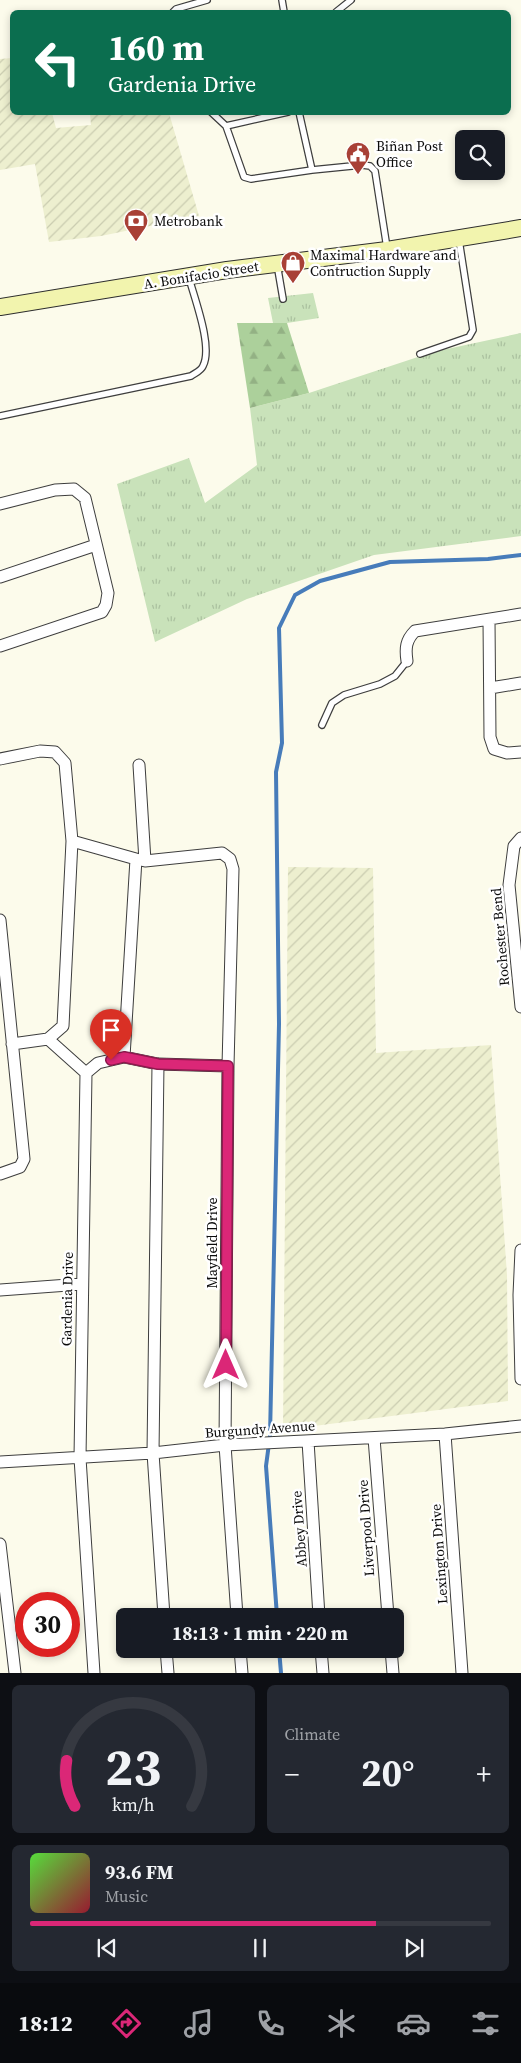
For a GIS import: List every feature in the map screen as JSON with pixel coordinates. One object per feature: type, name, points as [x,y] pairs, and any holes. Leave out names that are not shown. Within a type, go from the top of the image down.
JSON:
[{"type":"main road","name":"A. Bonifacio Street","points":[[0,307],[189,276],[387,250],[521,228]]},
{"type":"street","points":[[0,504],[55,490],[74,489],[84,498],[108,593],[106,605],[102,612],[0,646]]},
{"type":"street","points":[[0,577],[96,545]]},
{"type":"street","points":[[407,661],[405,650],[408,639],[414,630],[521,614]]},
{"type":"street","points":[[489,620],[490,737],[494,749],[507,753],[521,752]]},
{"type":"street","points":[[490,688],[521,683]]},
{"type":"street","points":[[0,758],[40,750],[55,752],[65,763],[72,841],[62,1026],[48,1039],[12,1044]]},
{"type":"street","points":[[124,1057],[140,860],[139,764]]},
{"type":"street","name":"Rochester Bend","points":[[521,838],[514,846],[509,885],[521,1007]]},
{"type":"street","points":[[72,841],[140,860]]},
{"type":"street","name":"Mayfield Drive","points":[[140,860],[222,853],[230,859],[233,869],[228,1066],[225,1445],[237,1608]]},
{"type":"street","points":[[0,920],[24,1159],[20,1167],[0,1174]]},
{"type":"street","points":[[48,1039],[86,1073],[98,1063],[124,1057],[158,1064],[228,1066]]},
{"type":"street","points":[[158,1064],[153,1453],[163,1608]]},
{"type":"street","name":"Gardenia Drive","points":[[86,1073],[80,1458],[94,1673]]},
{"type":"street","points":[[521,1250],[519,1295],[521,1379]]},
{"type":"street","points":[[0,1290],[82,1284]]},
{"type":"street","name":"Burgundy Avenue","points":[[0,1462],[153,1453],[225,1445],[445,1434],[521,1426]]},
{"type":"street","name":"Lexington Drive","points":[[445,1434],[462,1673]]},
{"type":"street","name":"Liverpool Drive","points":[[374,1438],[387,1608]]},
{"type":"street","name":"Abbey Drive","points":[[308,1441],[318,1608]]},
{"type":"street","points":[[0,1544],[15,1673]]},
{"type":"street","points":[[167,1658],[168,1673]]},
{"type":"street","points":[[241,1658],[242,1673]]},
{"type":"street","points":[[322,1658],[323,1673]]},
{"type":"street","points":[[392,1658],[393,1673]]},
{"type":"lane","points":[[175,10],[208,0]]},
{"type":"lane","points":[[338,10],[351,0]]},
{"type":"lane","points":[[214,115],[226,126],[244,177],[251,179],[312,170],[370,166],[375,171],[387,250]]},
{"type":"lane","points":[[226,126],[275,115]]},
{"type":"lane","points":[[300,115],[312,170]]},
{"type":"lane","points":[[420,354],[469,337],[473,330],[459,238]]},
{"type":"lane","points":[[277,263],[283,299]]},
{"type":"lane","points":[[0,416],[192,376],[203,368],[207,356],[205,342],[189,276]]},
{"type":"lane","points":[[322,725],[332,703],[344,695],[380,684],[395,676],[407,661]]},
{"type":"green space","points":[[10,58],[10,115],[53,115],[56,128],[91,125],[90,115],[170,115],[199,216],[101,236],[49,242],[35,164],[0,170],[0,59]]},
{"type":"green space","points":[[313,293],[319,318],[287,323],[273,323],[268,298]]},
{"type":"green space","points":[[237,323],[287,323],[309,393],[250,408]]},
{"type":"green space","points":[[521,333],[521,536],[374,555],[247,599],[155,642],[117,484],[189,458],[205,503],[257,465],[250,408],[309,393],[433,352]]},
{"type":"green space","points":[[288,867],[373,868],[376,1053],[491,1045],[507,1275],[508,1401],[283,1430]]},
{"type":"waterway","points":[[276,1608],[266,1466],[270,1436],[279,1024],[276,772],[282,743],[279,628],[295,595],[320,581],[390,562],[488,559],[521,555]]},
{"type":"waterway","points":[[280,1658],[281,1673]]},
{"type":"place","name":"Biñan Post Office","points":[[358,175]]},
{"type":"place","name":"Metrobank","points":[[136,242]]},
{"type":"place","name":"Maximal Hardware and Contruction Supply","points":[[293,284]]},
{"type":"route","points":[[111,1060],[124,1057],[158,1064],[228,1066],[226,1365]]}]
